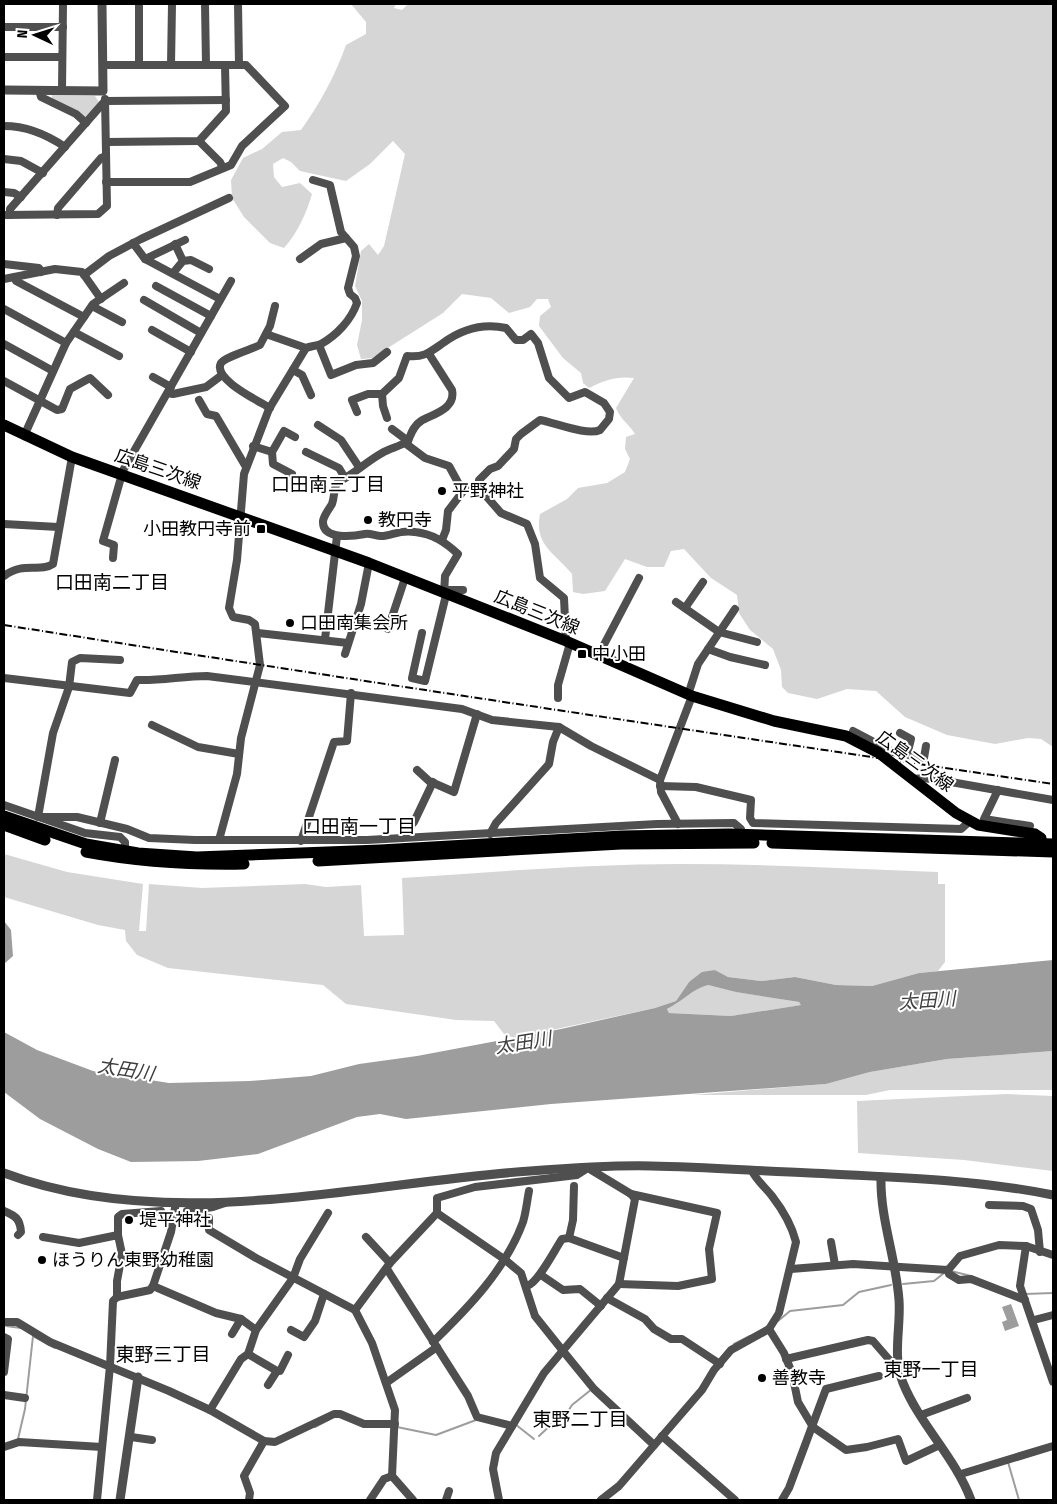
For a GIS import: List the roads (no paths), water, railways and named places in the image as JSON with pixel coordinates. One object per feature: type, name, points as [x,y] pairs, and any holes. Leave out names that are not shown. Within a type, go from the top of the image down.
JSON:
[{"type":"main road","name":"広島三次線","points":[[4,425],[72,457],[334,550],[445,593],[568,642],[690,696],[774,721],[846,736],[873,746],[956,813],[978,825],[1034,834],[1041,838],[1047,848]]},
{"type":"main road","name":"広島三次線","points":[[4,816],[125,855]]},
{"type":"main road","name":"広島三次線","points":[[4,825],[84,851],[125,855],[197,857],[252,856],[622,836],[1047,848]]},
{"type":"street","points":[[62,90],[63,4]]},
{"type":"street","points":[[102,4],[105,101],[107,206],[98,214],[7,215],[10,209],[105,101],[226,100]]},
{"type":"street","points":[[139,4],[139,65]]},
{"type":"street","points":[[171,65],[172,4]]},
{"type":"street","points":[[205,4],[206,65]]},
{"type":"street","points":[[238,4],[238,65]]},
{"type":"street","points":[[4,27],[62,27]]},
{"type":"street","points":[[4,57],[62,57]]},
{"type":"street","points":[[103,65],[246,65],[284,106],[242,146],[231,165],[190,182],[106,182]]},
{"type":"street","points":[[199,142],[226,111],[225,65]]},
{"type":"street","points":[[4,90],[104,91]]},
{"type":"street","points":[[39,90],[41,97],[76,114],[86,123]]},
{"type":"street","points":[[4,126],[33,130],[65,147]]},
{"type":"street","points":[[106,142],[199,142],[220,162],[223,168]]},
{"type":"street","points":[[57,214],[58,208],[102,158],[106,156]]},
{"type":"street","points":[[4,159],[21,161],[42,172]]},
{"type":"street","points":[[266,334],[306,348],[319,345],[339,330],[354,313],[357,303],[348,288],[356,256],[354,247],[341,232],[330,185],[313,180]]},
{"type":"street","points":[[4,192],[14,193],[21,198]]},
{"type":"street","points":[[84,274],[109,256],[133,243],[230,198]]},
{"type":"street","points":[[300,259],[321,244],[346,238]]},
{"type":"street","points":[[145,259],[185,240]]},
{"type":"street","points":[[133,243],[145,259],[220,299]]},
{"type":"street","points":[[175,244],[183,261]]},
{"type":"street","points":[[173,274],[183,261],[191,260],[209,268]]},
{"type":"street","points":[[4,264],[39,268],[42,272]]},
{"type":"street","points":[[4,279],[55,269],[82,272],[101,299]]},
{"type":"street","points":[[14,277],[16,281],[84,317]]},
{"type":"street","points":[[113,558],[114,545],[103,541],[121,474],[231,281]]},
{"type":"street","points":[[24,436],[66,343],[92,306],[124,283]]},
{"type":"street","points":[[156,286],[211,316]]},
{"type":"street","points":[[144,300],[201,333]]},
{"type":"street","points":[[92,306],[122,322]]},
{"type":"street","points":[[270,408],[231,385],[222,375],[220,369],[221,363],[226,358],[260,345],[270,326],[275,306]]},
{"type":"street","points":[[4,309],[66,343]]},
{"type":"street","points":[[357,412],[352,400],[368,394],[382,394],[399,378],[407,356],[420,357],[429,354],[444,342],[472,327],[506,328],[516,340],[523,340],[532,334],[538,343],[549,378],[569,398],[584,392],[604,403],[610,412],[603,427],[594,433],[540,420],[516,439],[514,449],[498,466],[482,476],[478,484],[464,490],[448,511],[446,530],[442,540]]},
{"type":"street","points":[[152,330],[191,352]]},
{"type":"street","points":[[74,332],[119,356]]},
{"type":"street","points":[[4,344],[54,371]]},
{"type":"street","points":[[319,345],[331,375],[356,365],[374,363],[387,352]]},
{"type":"street","points":[[220,840],[237,774],[241,738],[257,681],[261,658],[255,624],[230,614],[242,517],[241,490],[246,467],[270,408],[306,348]]},
{"type":"street","points":[[422,633],[412,678],[425,680],[445,593],[445,576],[458,554],[442,540],[416,532],[400,530],[382,536],[366,534],[356,537],[337,536],[327,530],[323,519],[332,502],[335,485],[382,453],[406,442],[414,427],[443,410],[453,396],[452,390],[429,354]]},
{"type":"street","points":[[293,370],[302,375],[311,395]]},
{"type":"street","points":[[153,377],[173,394],[206,387],[222,375]]},
{"type":"street","points":[[4,381],[57,410],[62,409],[70,389],[90,378],[108,395]]},
{"type":"street","points":[[382,394],[382,406],[387,418]]},
{"type":"street","points":[[198,400],[208,414],[216,416],[246,467]]},
{"type":"street","points":[[318,426],[342,440],[359,467]]},
{"type":"street","points":[[392,429],[425,458],[449,466],[452,469],[458,486],[464,490]]},
{"type":"street","points":[[292,474],[273,464],[272,452],[284,431],[294,437]]},
{"type":"street","points":[[254,446],[272,452]]},
{"type":"street","points":[[306,452],[338,468],[345,478]]},
{"type":"street","points":[[4,576],[19,567],[48,567],[52,564],[72,457]]},
{"type":"street","points":[[478,484],[501,513],[527,524],[531,531],[540,578],[564,598],[568,642],[558,698]]},
{"type":"street","points":[[4,524],[58,527]]},
{"type":"street","points":[[325,639],[337,536]]},
{"type":"street","points":[[345,654],[361,604],[369,563]]},
{"type":"street","points":[[388,629],[405,578]]},
{"type":"street","points":[[598,656],[639,578]]},
{"type":"street","points":[[684,608],[703,582]]},
{"type":"street","points":[[445,593],[463,590]]},
{"type":"street","points":[[676,602],[719,632],[757,642]]},
{"type":"street","points":[[678,824],[660,783],[690,696],[698,664],[735,609]]},
{"type":"street","points":[[258,633],[348,643]]},
{"type":"street","points":[[708,649],[730,657],[765,665]]},
{"type":"street","points":[[38,817],[53,734],[69,686],[72,662],[80,658],[120,660]]},
{"type":"street","points":[[4,678],[130,692],[137,680],[157,681],[176,676],[207,676],[257,681],[312,690],[322,689],[462,709],[492,720],[559,727],[660,783],[696,787],[750,800],[750,818],[753,823],[961,829],[970,821]]},
{"type":"street","points":[[301,841],[334,742],[346,740],[351,693]]},
{"type":"street","points":[[417,770],[433,782],[454,792],[477,714]]},
{"type":"street","points":[[152,725],[198,747],[239,754]]},
{"type":"street","points":[[490,834],[496,823],[549,764],[553,742],[559,727]]},
{"type":"street","points":[[853,731],[873,746],[892,752],[924,758],[926,746]]},
{"type":"street","points":[[900,733],[911,740],[907,755]]},
{"type":"street","points":[[100,823],[115,760]]},
{"type":"street","points":[[913,779],[924,778],[1053,800]]},
{"type":"street","points":[[402,838],[414,822],[433,782]]},
{"type":"street","points":[[998,790],[984,819],[1030,826]]},
{"type":"street","points":[[4,805],[85,832],[120,837],[125,842],[125,855]]},
{"type":"street","points":[[38,817],[77,817],[127,828],[149,838],[301,841],[402,838],[678,824],[734,824],[741,830],[742,839]]},
{"type":"street","points":[[4,1174],[79,1195],[176,1202],[228,1201],[331,1194],[528,1171],[650,1166],[881,1176],[1004,1185],[1053,1195]]},
{"type":"street","points":[[588,1168],[631,1194],[717,1213],[709,1249],[712,1280],[678,1286],[619,1284]]},
{"type":"street","points":[[355,1310],[388,1266],[437,1213],[437,1198],[475,1187],[556,1179],[577,1175],[588,1168]]},
{"type":"street","points":[[601,1500],[619,1486],[702,1390],[720,1364],[741,1343],[768,1330],[779,1313],[796,1242],[794,1231],[772,1197],[755,1178],[752,1171]]},
{"type":"street","points":[[881,1176],[881,1199],[899,1301],[899,1371],[903,1384],[921,1415],[961,1474],[971,1500]]},
{"type":"street","points":[[569,1238],[573,1220],[574,1186]]},
{"type":"street","points":[[386,1383],[435,1345],[477,1297],[515,1241],[524,1220],[529,1192]]},
{"type":"street","points":[[499,1500],[493,1469],[496,1453],[544,1373],[619,1284],[634,1199],[631,1194]]},
{"type":"street","points":[[187,1211],[213,1207],[228,1201]]},
{"type":"street","points":[[116,1297],[150,1290],[153,1286],[171,1232],[176,1202]]},
{"type":"street","points":[[989,1205],[1023,1206],[1031,1209],[1038,1230],[1040,1252]]},
{"type":"street","points":[[138,1210],[161,1211]]},
{"type":"street","points":[[4,1211],[16,1216],[20,1222],[21,1232],[18,1235]]},
{"type":"street","points":[[97,1500],[110,1366],[111,1307],[116,1297],[122,1254],[118,1235],[118,1217],[122,1214],[147,1211]]},
{"type":"street","points":[[437,1213],[504,1259],[521,1273],[527,1286],[535,1316],[594,1389],[654,1445]]},
{"type":"street","points":[[210,1410],[241,1359],[248,1354],[256,1330],[293,1278],[300,1259],[328,1214]]},
{"type":"street","points":[[209,1218],[209,1230],[293,1278],[355,1310],[372,1343],[395,1410],[392,1476],[413,1500]]},
{"type":"street","points":[[43,1237],[79,1243],[118,1235]]},
{"type":"street","points":[[366,1237],[388,1266],[468,1396],[477,1417],[512,1426]]},
{"type":"street","points":[[527,1286],[532,1284],[541,1275],[545,1263],[562,1240],[569,1238],[624,1258]]},
{"type":"street","points":[[831,1242],[835,1266]]},
{"type":"street","points":[[948,1270],[960,1256],[999,1245],[1026,1246],[1053,1255]]},
{"type":"street","points":[[1026,1246],[1020,1286],[1034,1320],[1053,1382]]},
{"type":"street","points":[[790,1269],[893,1265],[948,1270]]},
{"type":"street","points":[[948,1270],[949,1274],[954,1278],[971,1279],[1025,1300]]},
{"type":"street","points":[[541,1275],[563,1290],[580,1289],[601,1306]]},
{"type":"street","points":[[153,1286],[216,1313],[241,1319],[256,1330]]},
{"type":"street","points":[[291,1330],[304,1337],[315,1321],[324,1294]]},
{"type":"street","points":[[608,1298],[645,1319],[671,1339],[682,1339],[720,1364]]},
{"type":"street","points":[[1034,1320],[1053,1315]]},
{"type":"street","points":[[232,1334],[241,1319]]},
{"type":"street","points":[[4,1322],[17,1322],[50,1342],[138,1377],[210,1410],[264,1441],[275,1442],[334,1414],[340,1414],[364,1424],[395,1424]]},
{"type":"street","points":[[768,1330],[786,1359],[798,1402],[813,1427],[846,1450],[898,1439],[906,1460],[940,1445]]},
{"type":"street","points":[[4,1337],[8,1339],[4,1372]]},
{"type":"street","points":[[786,1359],[868,1340],[873,1341],[899,1371]]},
{"type":"street","points":[[248,1354],[277,1371]]},
{"type":"street","points":[[268,1385],[277,1371],[280,1371],[288,1355]]},
{"type":"street","points":[[785,1499],[826,1389],[879,1376]]},
{"type":"street","points":[[120,1500],[131,1437],[138,1377]]},
{"type":"street","points":[[4,1395],[25,1398]]},
{"type":"street","points":[[921,1415],[967,1398]]},
{"type":"street","points":[[662,1436],[735,1500]]},
{"type":"street","points":[[131,1437],[152,1440]]},
{"type":"street","points":[[250,1500],[250,1493],[244,1476],[264,1441]]},
{"type":"street","points":[[4,1447],[19,1442],[102,1447]]},
{"type":"street","points":[[961,1474],[1053,1446]]},
{"type":"street","points":[[370,1500],[384,1478],[392,1476]]},
{"type":"street","points":[[446,1500],[449,1491]]},
{"type":"water","points":[[4,921],[11,930],[13,956],[4,964]]},
{"type":"water","name":"太田川","points":[[1053,960],[1053,1051],[947,1059],[870,1072],[826,1084],[551,1104],[406,1119],[380,1114],[357,1117],[258,1154],[198,1161],[131,1162],[98,1149],[40,1119],[4,1092],[4,1032],[37,1050],[93,1071],[169,1083],[250,1081],[311,1076],[359,1064],[417,1056],[561,1029],[655,1008],[676,1001],[689,982],[702,972],[715,970],[728,977],[761,981],[795,977],[836,985],[872,986],[919,973]],"holes":[[[708,985],[736,992],[799,1002],[801,1005],[731,1016],[669,1013],[667,1009],[697,989]]]},
{"type":"water","points":[[1011,1304],[1019,1326],[1005,1331],[1002,1322],[1007,1320],[1002,1307]]},
{"type":"waterway","points":[[951,1271],[971,1276]]},
{"type":"waterway","points":[[903,1284],[934,1281],[944,1273]]},
{"type":"waterway","points":[[778,1321],[790,1311],[843,1305],[859,1292],[891,1285]]},
{"type":"waterway","points":[[1025,1294],[1053,1293]]},
{"type":"waterway","points":[[6,1326],[21,1328]]},
{"type":"waterway","points":[[33,1336],[55,1348]]},
{"type":"waterway","points":[[18,1439],[25,1409],[33,1336]]},
{"type":"waterway","points":[[734,1344],[750,1336]]},
{"type":"waterway","points":[[539,1436],[555,1421],[565,1416],[572,1405],[592,1389]]},
{"type":"waterway","points":[[315,1427],[330,1419]]},
{"type":"waterway","points":[[397,1427],[436,1435],[476,1420]]},
{"type":"waterway","points":[[515,1424],[534,1439]]},
{"type":"waterway","points":[[1008,1462],[1019,1500]]},
{"type":"railway","points":[[4,625],[1053,784]]},
{"type":"place","name":"平野神社","points":[[442,491]]},
{"type":"place","name":"教円寺","points":[[368,520]]},
{"type":"place","name":"小田教円寺前","points":[[261,529]]},
{"type":"place","name":"口田南集会所","points":[[290,623]]},
{"type":"place","name":"中小田","points":[[582,654]]},
{"type":"place","name":"堤平神社","points":[[129,1220]]},
{"type":"place","name":"ほうりん東野幼稚園","points":[[42,1260]]},
{"type":"place","name":"善教寺","points":[[762,1378]]},
{"type":"district","name":"口田南三丁目","points":[[328,484]]},
{"type":"district","name":"口田南二丁目","points":[[112,582]]},
{"type":"district","name":"口田南一丁目","points":[[359,826]]},
{"type":"district","name":"東野三丁目","points":[[163,1354]]},
{"type":"district","name":"東野一丁目","points":[[931,1369]]},
{"type":"district","name":"東野二丁目","points":[[580,1419]]}]
